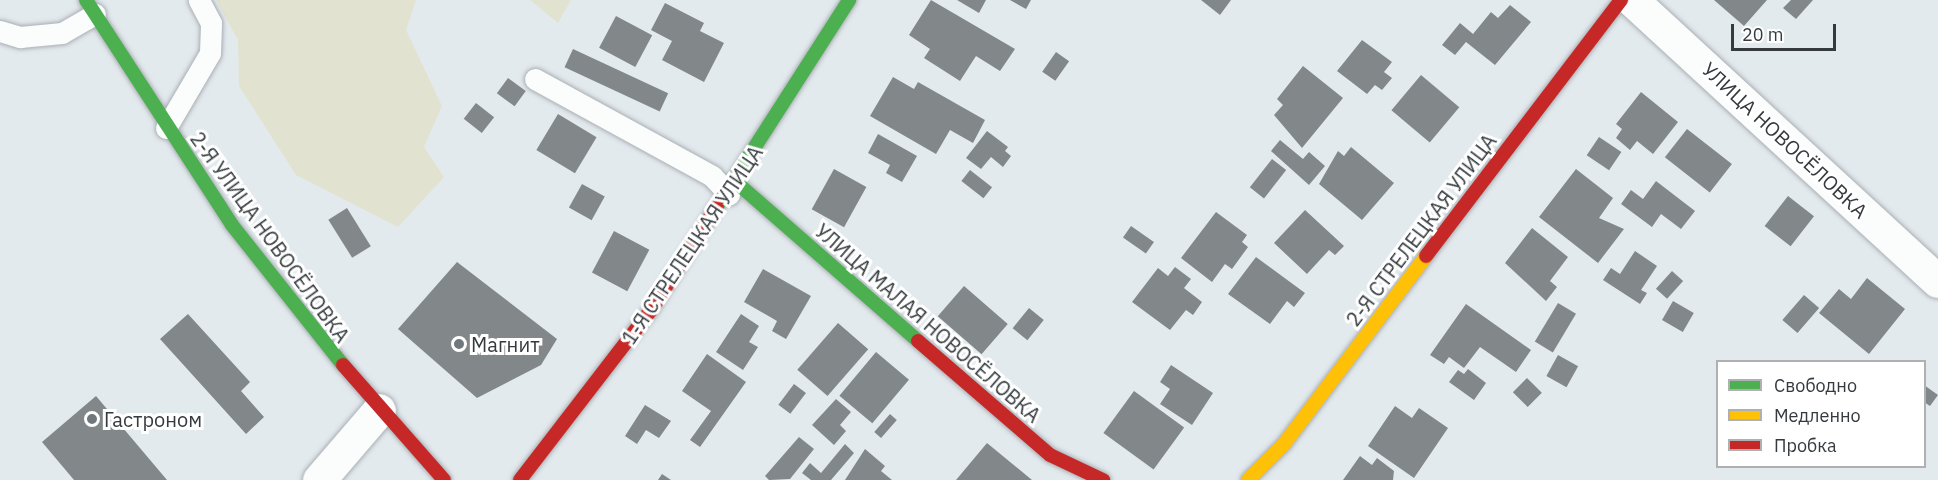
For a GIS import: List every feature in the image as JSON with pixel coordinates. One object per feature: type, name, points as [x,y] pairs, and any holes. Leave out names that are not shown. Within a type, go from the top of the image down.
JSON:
[{"type":"street","name":"1-Я СТРЕЛЕЦКАЯ УЛИЦА","points":[[520,480],[651,310],[733,188],[849,0]]},
{"type":"street","name":"2-Я СТРЕЛЕЦКАЯ УЛИЦА","points":[[1248,480],[1284,444],[1621,0]]},
{"type":"street","name":"УЛИЦА НОВОСЁЛОВКА","points":[[1632,0],[1938,281]]},
{"type":"street","name":"2-Я УЛИЦА НОВОСЁЛОВКА","points":[[91,7],[166,128],[297,311],[379,410],[444,480]]},
{"type":"street","name":"УЛИЦА МАЛАЯ НОВОСЁЛОВКА","points":[[733,188],[1050,455],[1103,480]]},
{"type":"street","points":[[319,480],[379,410]]},
{"type":"lane","points":[[166,128],[210,53],[211,23],[199,0]]},
{"type":"lane","points":[[0,32],[20,37],[62,33],[91,7]]},
{"type":"lane","points":[[535,80],[733,188]]},
{"type":"green space","points":[[216,0],[416,0],[406,30],[442,106],[424,147],[444,177],[398,227],[296,175],[239,86],[238,40]]},
{"type":"green space","points":[[530,0],[571,0],[558,23]]},
{"type":"building","points":[[931,0],[1015,49],[1000,71],[976,56],[960,81],[924,58],[930,49],[909,35]]},
{"type":"building","points":[[957,0],[986,0],[979,13]]},
{"type":"building","points":[[1010,0],[1031,0],[1026,9]]},
{"type":"building","points":[[1201,0],[1231,0],[1220,15]]},
{"type":"building","points":[[1714,0],[1767,0],[1744,26]]},
{"type":"building","points":[[1791,0],[1813,0],[1796,19],[1783,8]]},
{"type":"building","points":[[665,3],[704,23],[700,31],[724,43],[704,82],[662,60],[672,41],[651,30]]},
{"type":"building","points":[[1510,5],[1531,22],[1495,65],[1466,42],[1455,55],[1442,45],[1460,23],[1473,34],[1491,12],[1498,18]]},
{"type":"building","points":[[616,16],[652,35],[635,67],[599,48]]},
{"type":"building","points":[[1362,40],[1392,62],[1384,72],[1392,78],[1382,90],[1375,85],[1367,94],[1337,71]]},
{"type":"building","points":[[573,49],[668,93],[660,112],[565,67]]},
{"type":"building","points":[[1056,52],[1069,61],[1055,81],[1042,72]]},
{"type":"building","points":[[1303,66],[1343,98],[1302,148],[1274,115],[1283,105],[1277,99]]},
{"type":"building","points":[[1421,75],[1459,107],[1430,142],[1391,110]]},
{"type":"building","points":[[893,77],[914,89],[918,82],[985,120],[973,143],[950,130],[936,154],[870,116]]},
{"type":"building","points":[[508,78],[526,91],[515,106],[497,93]]},
{"type":"building","points":[[1641,92],[1678,122],[1653,154],[1637,141],[1630,150],[1616,138],[1622,129],[1616,124]]},
{"type":"building","points":[[476,103],[494,117],[482,133],[464,119]]},
{"type":"building","points":[[558,114],[597,137],[575,173],[536,150]]},
{"type":"building","points":[[1687,129],[1732,164],[1710,192],[1665,157]]},
{"type":"building","points":[[987,131],[1008,147],[1005,151],[1011,156],[1003,167],[991,157],[981,169],[966,158]]},
{"type":"building","points":[[878,134],[917,156],[902,182],[886,173],[890,165],[868,153]]},
{"type":"building","points":[[1599,137],[1621,152],[1609,170],[1587,155]]},
{"type":"building","points":[[1280,140],[1303,159],[1309,152],[1325,166],[1309,185],[1271,151]]},
{"type":"building","points":[[1351,147],[1394,183],[1362,220],[1319,184],[1338,151],[1344,156]]},
{"type":"building","points":[[1272,159],[1286,170],[1264,198],[1250,187]]},
{"type":"building","points":[[834,169],[866,187],[844,227],[812,209]]},
{"type":"building","points":[[1576,169],[1613,198],[1599,218],[1624,229],[1598,263],[1539,217]]},
{"type":"building","points":[[970,170],[992,187],[983,198],[961,181]]},
{"type":"building","points":[[1656,181],[1695,211],[1681,229],[1661,214],[1652,227],[1621,204],[1631,190],[1643,199]]},
{"type":"building","points":[[582,184],[605,197],[592,220],[569,208]]},
{"type":"building","points":[[1788,196],[1814,216],[1791,246],[1765,226]]},
{"type":"building","points":[[347,208],[371,246],[352,258],[328,220]]},
{"type":"building","points":[[1305,210],[1344,246],[1335,255],[1329,250],[1307,274],[1274,243]]},
{"type":"building","points":[[1216,212],[1247,235],[1242,242],[1248,247],[1232,269],[1225,264],[1212,282],[1181,258]]},
{"type":"building","points":[[1131,226],[1154,242],[1146,254],[1123,237]]},
{"type":"building","points":[[1532,228],[1568,257],[1550,281],[1557,287],[1546,301],[1505,263]]},
{"type":"building","points":[[614,231],[649,250],[627,291],[592,272]]},
{"type":"building","points":[[1635,251],[1657,266],[1641,290],[1647,293],[1640,304],[1603,280],[1611,268],[1620,274]]},
{"type":"building","points":[[1256,257],[1305,293],[1294,307],[1287,301],[1270,324],[1228,294]]},
{"type":"building","points":[[457,262],[557,339],[541,365],[477,398],[398,329]]},
{"type":"building","points":[[1175,267],[1191,279],[1184,288],[1202,302],[1193,315],[1186,310],[1170,330],[1132,302],[1158,268],[1168,276]]},
{"type":"building","points":[[763,269],[811,296],[786,339],[772,331],[777,321],[744,302]]},
{"type":"building","points":[[1672,271],[1683,281],[1667,299],[1656,289]]},
{"type":"building","points":[[1867,278],[1905,309],[1869,354],[1819,313],[1839,289],[1851,299]]},
{"type":"building","points":[[964,286],[1008,324],[982,354],[938,316]]},
{"type":"building","points":[[1804,295],[1819,308],[1797,333],[1782,320]]},
{"type":"building","points":[[1673,301],[1694,313],[1683,332],[1662,320]]},
{"type":"building","points":[[1558,303],[1576,314],[1553,352],[1535,342]]},
{"type":"building","points":[[1466,304],[1531,350],[1516,372],[1480,347],[1464,368],[1449,357],[1444,364],[1430,355]]},
{"type":"building","points":[[1029,308],[1044,320],[1027,340],[1013,328]]},
{"type":"building","points":[[188,314],[250,382],[241,391],[264,417],[246,434],[160,339]]},
{"type":"building","points":[[741,314],[759,326],[749,342],[758,347],[743,370],[716,352]]},
{"type":"building","points":[[838,323],[868,349],[828,396],[797,370]]},
{"type":"building","points":[[876,352],[909,380],[872,423],[839,396]]},
{"type":"building","points":[[707,354],[746,382],[700,447],[690,440],[711,411],[682,391]]},
{"type":"building","points":[[1558,355],[1578,366],[1566,387],[1546,376]]},
{"type":"building","points":[[1171,365],[1213,393],[1192,425],[1160,404],[1170,389],[1160,382]]},
{"type":"building","points":[[1468,369],[1486,383],[1474,400],[1449,382],[1458,370],[1464,374]]},
{"type":"building","points":[[1527,378],[1542,393],[1528,407],[1513,392]]},
{"type":"building","points":[[794,384],[806,393],[790,414],[778,405]]},
{"type":"building","points":[[1926,386],[1938,395],[1930,406],[1926,403]]},
{"type":"building","points":[[1134,391],[1184,427],[1154,470],[1103,433]]},
{"type":"building","name":"Гастроном","points":[[96,396],[167,480],[74,480],[42,442]]},
{"type":"building","points":[[836,399],[851,412],[840,425],[846,431],[834,445],[812,425]]},
{"type":"building","points":[[645,405],[671,421],[659,438],[646,430],[637,444],[625,436]]},
{"type":"building","points":[[1395,406],[1412,418],[1419,408],[1448,428],[1414,478],[1368,446]]},
{"type":"building","points":[[890,414],[897,420],[881,438],[874,432]]},
{"type":"building","points":[[799,437],[814,449],[790,479],[769,480],[765,476]]},
{"type":"building","points":[[987,443],[1032,480],[956,480]]},
{"type":"building","points":[[845,444],[854,453],[831,480],[811,480],[802,473],[810,463],[821,473]]},
{"type":"building","points":[[865,449],[885,466],[881,471],[892,480],[845,480]]},
{"type":"building","points":[[1360,456],[1372,465],[1377,458],[1394,471],[1393,480],[1343,480]]},
{"type":"building","points":[[662,474],[671,480],[658,480]]},
{"type":"traffic: fast","points":[[86,0],[232,225],[343,365]]},
{"type":"traffic: fast","points":[[717,206],[849,0]]},
{"type":"traffic: fast","points":[[737,183],[918,341]]},
{"type":"traffic: slow","points":[[1248,480],[1284,444],[1426,256]]},
{"type":"traffic: jam","points":[[1426,256],[1621,0]]},
{"type":"traffic: jam","points":[[520,480],[651,310],[717,206]]},
{"type":"traffic: jam","points":[[918,341],[1050,455],[1103,480]]},
{"type":"traffic: jam","points":[[343,365],[444,480]]},
{"type":"place","name":"Магнит","points":[[459,344]]},
{"type":"place","name":"Гастроном","points":[[92,419]]}]
